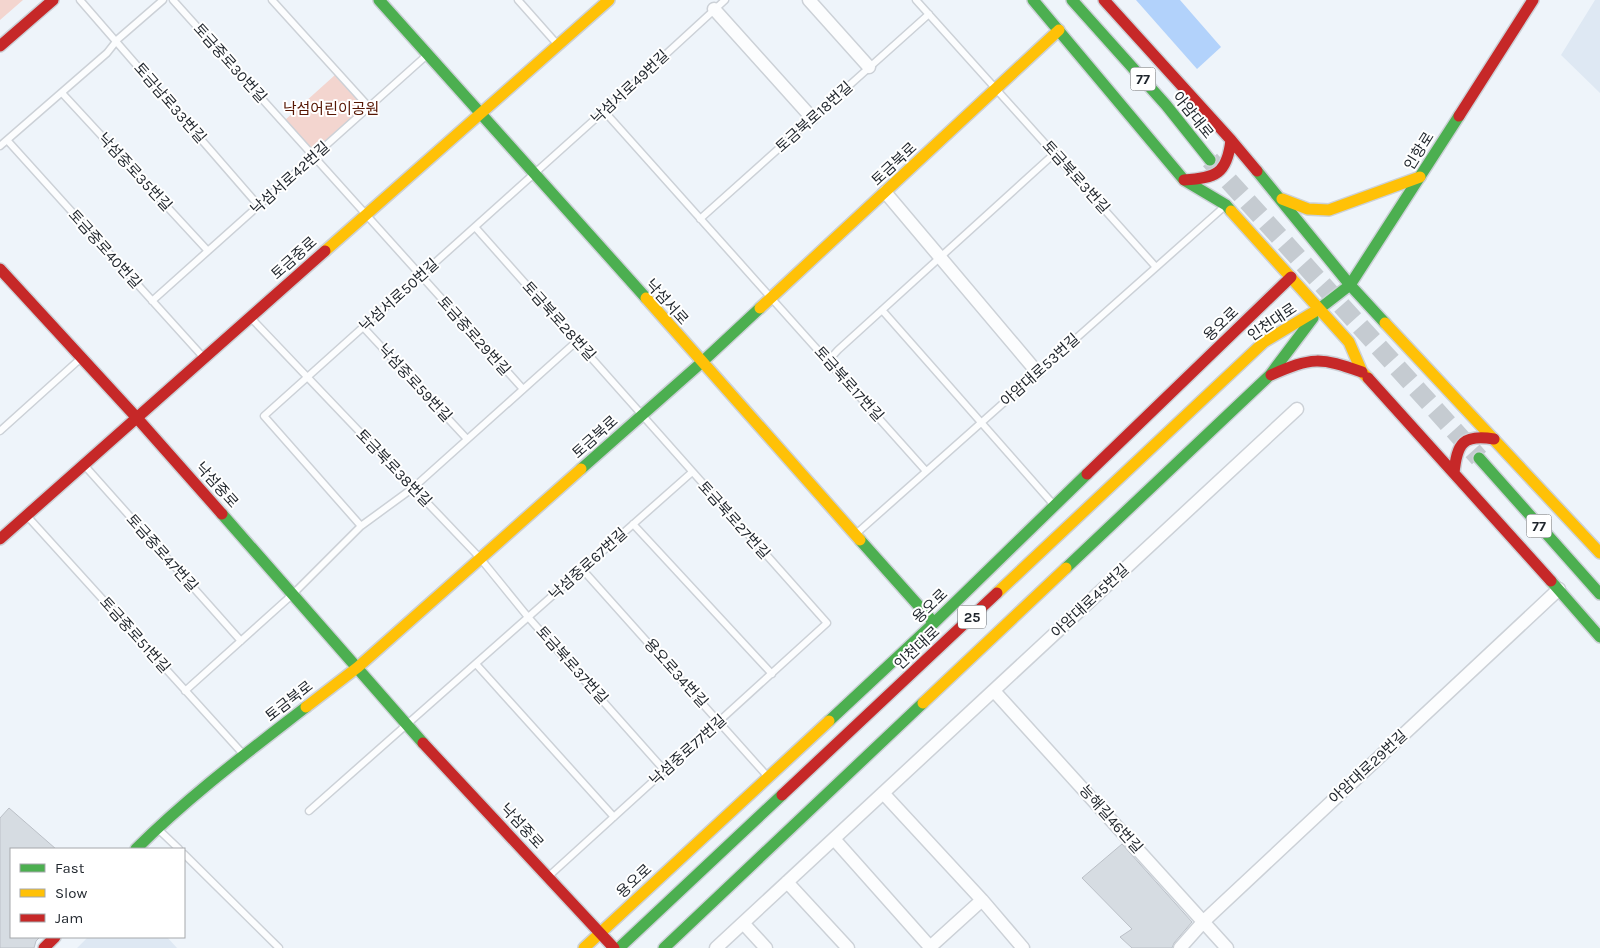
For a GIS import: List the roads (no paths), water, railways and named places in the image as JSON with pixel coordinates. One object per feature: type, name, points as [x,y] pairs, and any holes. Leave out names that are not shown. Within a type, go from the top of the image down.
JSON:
[{"type":"main road","points":[[0,46],[53,0]]},
{"type":"main road","name":"낙섬서로","points":[[379,0],[934,623]]},
{"type":"main road","name":"토금중로","points":[[0,539],[609,0]]},
{"type":"main road","points":[[1033,0],[1184,180],[1226,205],[1320,309],[1349,342],[1362,372],[1454,472],[1600,637]]},
{"type":"main road","name":"아암대로","points":[[1072,0],[1166,105],[1210,160]]},
{"type":"main road","points":[[1104,0],[1231,140],[1350,285],[1600,552]]},
{"type":"main road","name":"인항로","points":[[1320,309],[1350,285],[1533,0]]},
{"type":"main road","name":"토금북로","points":[[137,848],[157,828],[244,755],[358,667],[701,363],[1059,30]]},
{"type":"main road","points":[[1184,180],[1203,179],[1215,175],[1225,168],[1230,156],[1231,140]]},
{"type":"main road","points":[[1280,198],[1308,209],[1329,210],[1420,178]]},
{"type":"main road","name":"낙섬중로","points":[[0,269],[137,418],[358,667],[407,725],[614,948]]},
{"type":"main road","name":"용오로","points":[[584,948],[934,623],[1291,278]]},
{"type":"main road","name":"인천대로","points":[[664,948],[1270,375],[1320,309]]},
{"type":"main road","name":"인천대로","points":[[619,948],[1264,342],[1320,309]]},
{"type":"main road","points":[[1270,375],[1298,364],[1315,360],[1336,363],[1362,372]]},
{"type":"main road","points":[[1454,472],[1455,456],[1459,446],[1469,438],[1478,436],[1494,439]]},
{"type":"main road","name":"77","points":[[1479,458],[1600,594]]},
{"type":"main road","points":[[44,948],[53,938]]},
{"type":"street","points":[[810,0],[870,67]]},
{"type":"street","points":[[714,9],[812,118]]},
{"type":"street","points":[[885,192],[1036,372]]},
{"type":"street","name":"아암대로45번길","points":[[716,948],[1297,410]]},
{"type":"street","name":"아암대로29번길","points":[[1180,948],[1204,921],[1559,589]]},
{"type":"street","name":"능해길46번길","points":[[994,691],[1227,948]]},
{"type":"street","points":[[883,793],[982,900],[1023,948]]},
{"type":"street","points":[[834,839],[930,948],[982,900]]},
{"type":"street","points":[[787,882],[848,948]]},
{"type":"street","points":[[743,923],[766,948]]},
{"type":"lane","name":"토금남로33번길","points":[[80,0],[259,206]]},
{"type":"lane","points":[[0,146],[107,53],[117,41],[163,0]]},
{"type":"lane","name":"토금중로30번길","points":[[173,0],[366,215]]},
{"type":"lane","points":[[272,0],[369,107]]},
{"type":"lane","points":[[518,0],[558,45]]},
{"type":"lane","name":"낙섬서로49번길","points":[[534,174],[725,0]]},
{"type":"lane","name":"토금북로3번길","points":[[916,0],[1155,266]]},
{"type":"lane","name":"토금북로18번길","points":[[700,219],[929,14]]},
{"type":"lane","name":"낙섬서로42번길","points":[[152,301],[428,54]]},
{"type":"lane","name":"낙섬중로35번길","points":[[62,93],[208,251]]},
{"type":"lane","points":[[604,111],[772,297]]},
{"type":"lane","name":"토금중로40번길","points":[[7,140],[204,358]]},
{"type":"lane","points":[[828,361],[1055,153]]},
{"type":"lane","name":"낙섬서로50번길","points":[[361,526],[264,416],[534,174]]},
{"type":"lane","name":"아암대로53번길","points":[[854,535],[1226,205]]},
{"type":"lane","name":"토금중로29번길","points":[[366,215],[523,389]]},
{"type":"lane","name":"토금북로28번길","points":[[475,227],[642,415]]},
{"type":"lane","name":"토금북로17번길","points":[[772,297],[926,471]]},
{"type":"lane","points":[[882,310],[982,421],[1055,506]]},
{"type":"lane","name":"토금북로38번길","points":[[250,317],[480,558]]},
{"type":"lane","name":"낙섬중로59번길","points":[[363,327],[467,439]]},
{"type":"lane","points":[[184,691],[293,594],[361,526],[413,488],[577,341]]},
{"type":"lane","points":[[0,431],[80,358]]},
{"type":"lane","name":"토금북로27번길","points":[[642,415],[691,473],[827,623]]},
{"type":"lane","name":"토금중로47번길","points":[[84,465],[241,641]]},
{"type":"lane","name":"낙섬중로67번길","points":[[407,725],[691,473]]},
{"type":"lane","name":"토금중로51번길","points":[[26,515],[244,755]]},
{"type":"lane","name":"낙섬중로67번길","points":[[633,524],[772,674]]},
{"type":"lane","name":"토금북로37번길","points":[[480,558],[528,617],[665,771]]},
{"type":"lane","name":"용오로34번길","points":[[582,569],[769,777]]},
{"type":"lane","name":"낙섬중로77번길","points":[[549,876],[827,623]]},
{"type":"lane","points":[[476,664],[614,817]]},
{"type":"lane","points":[[309,812],[407,725]]},
{"type":"lane","points":[[157,828],[178,848]]},
{"type":"lane","points":[[185,855],[279,948]]},
{"type":"water","points":[[1136,0],[1180,0],[1221,47],[1197,69]]},
{"type":"tunnel","points":[[1210,160],[1479,458]]},
{"type":"park label","name":"낙섬어린이공원","points":[[331,109]]}]
